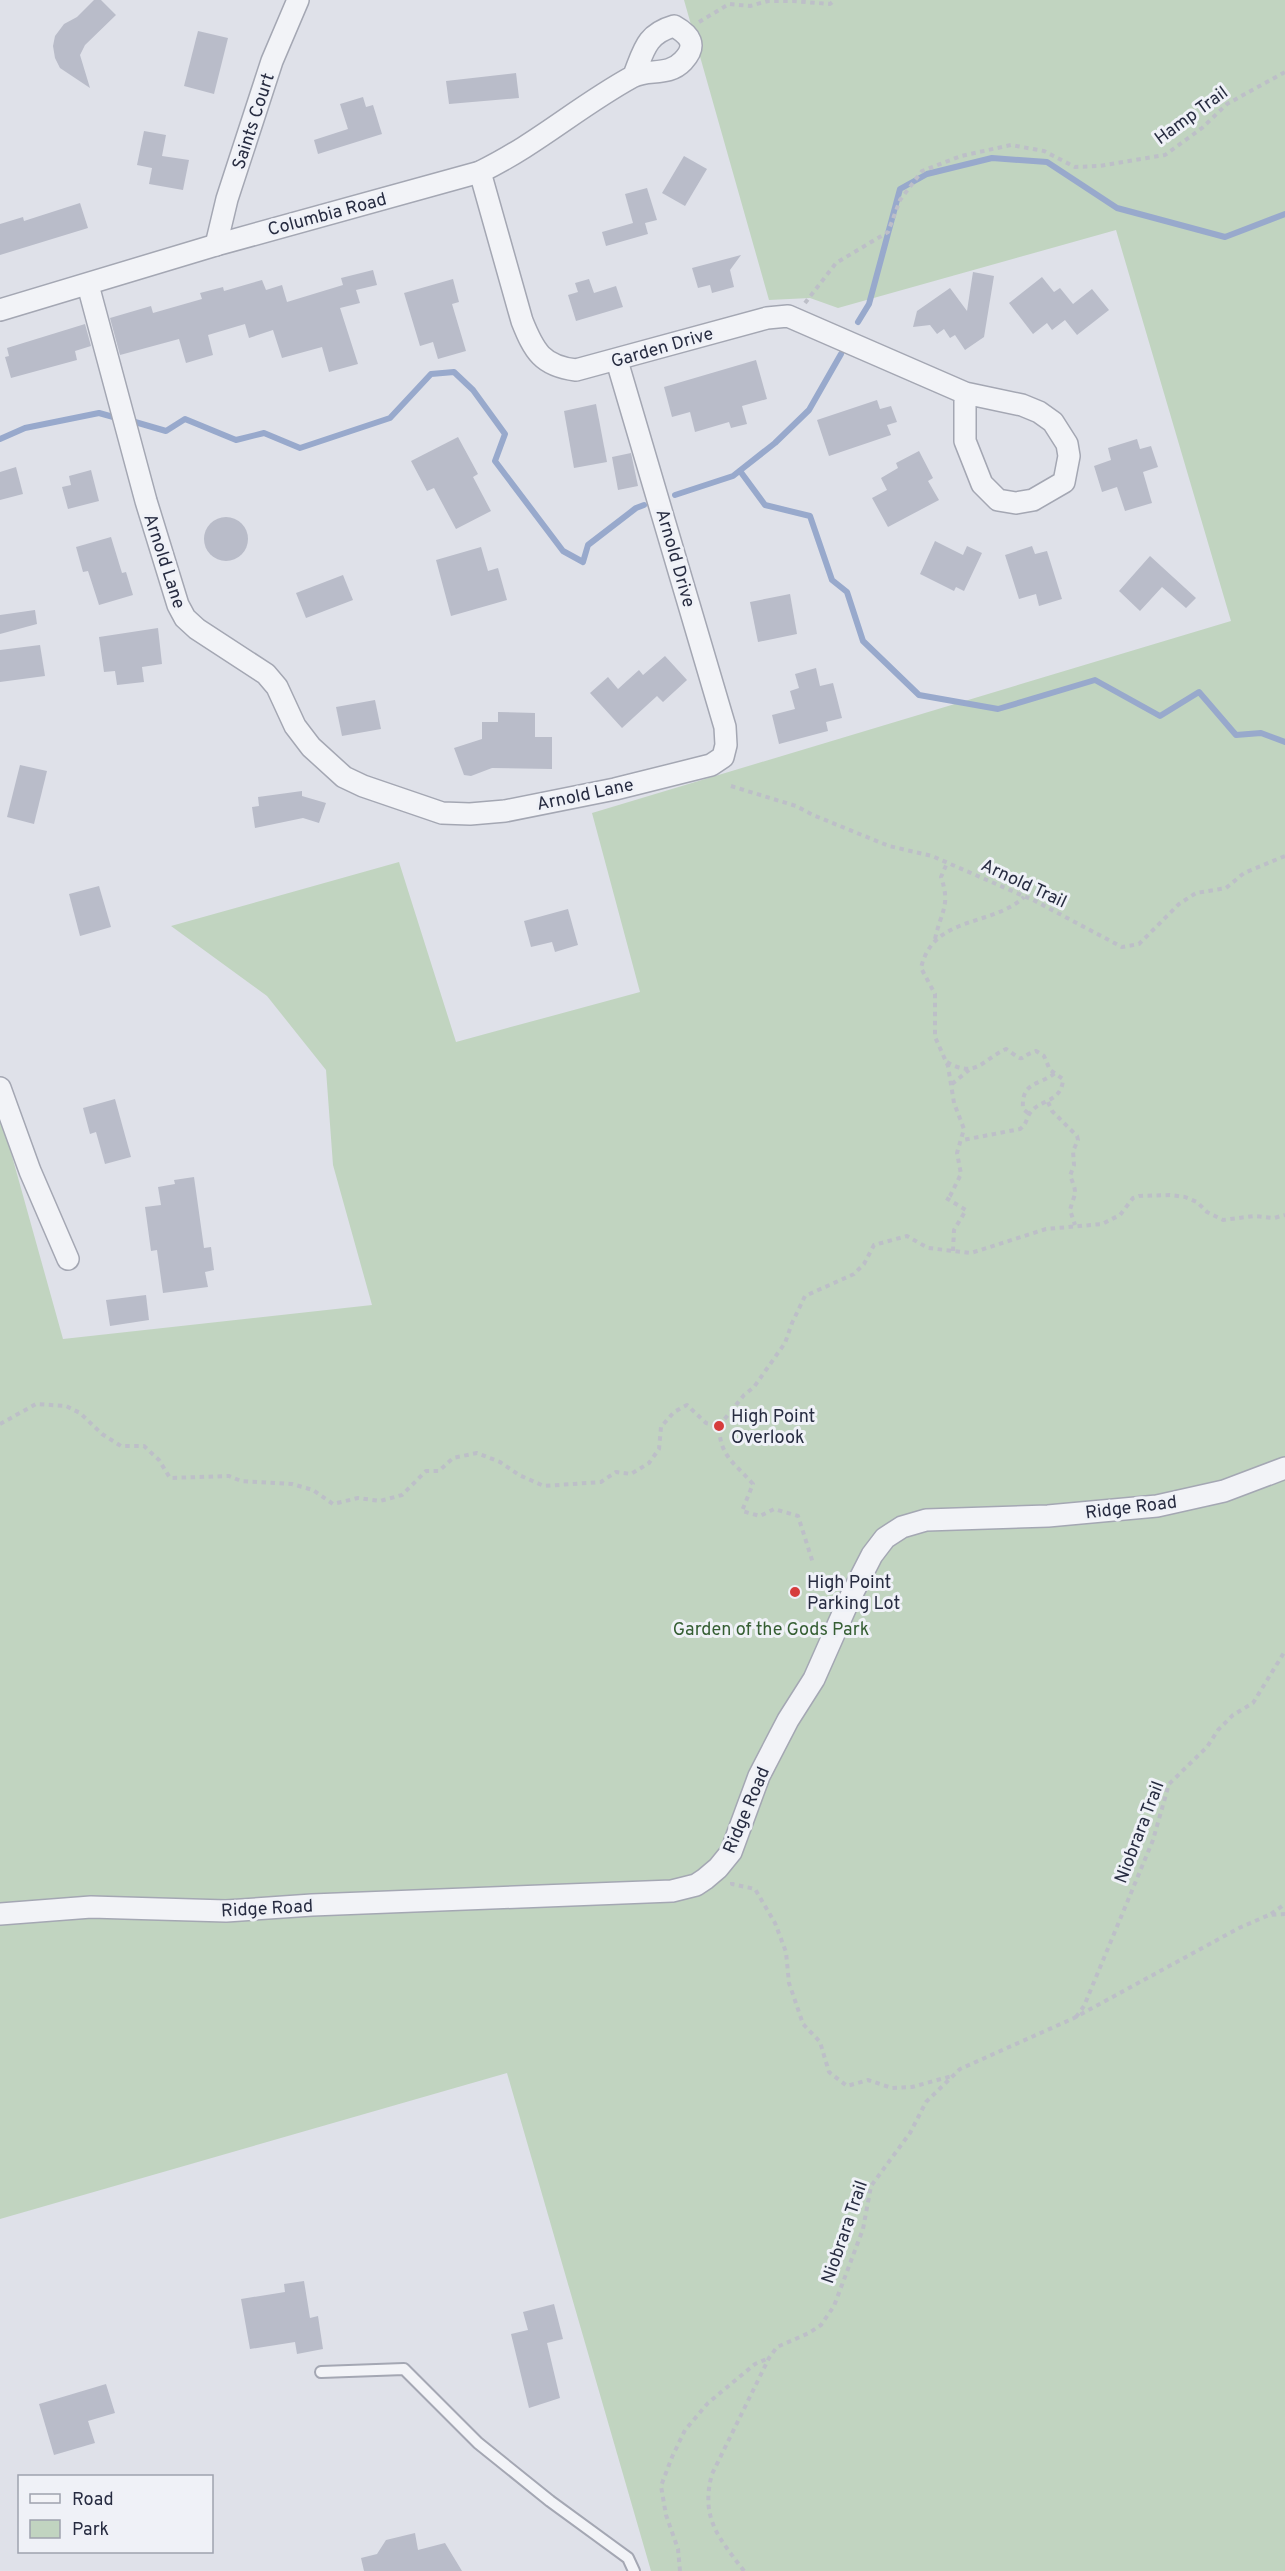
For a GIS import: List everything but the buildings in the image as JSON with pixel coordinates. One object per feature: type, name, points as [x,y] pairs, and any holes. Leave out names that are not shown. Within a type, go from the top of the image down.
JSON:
[{"type":"street","name":"Saints Court","points":[[216,245],[227,199],[262,98],[272,61],[298,0]]},
{"type":"street","points":[[634,75],[651,36],[659,30],[674,26],[686,33]]},
{"type":"street","name":"Columbia Road","points":[[0,310],[216,245],[480,172],[513,156],[634,75],[672,70],[682,63],[689,53],[691,43],[686,33]]},
{"type":"street","name":"Garden Drive","points":[[480,172],[522,321],[530,341],[542,358],[557,368],[576,370],[617,361],[767,318],[788,316]]},
{"type":"street","name":"Arnold Lane","points":[[88,285],[146,501],[178,605],[185,618],[197,629],[266,674],[277,687],[295,726],[310,747],[344,777],[363,786],[442,813],[470,814],[505,810],[615,789],[711,765],[723,757]]},
{"type":"street","points":[[788,316],[965,393],[1022,405],[1039,412],[1053,422],[1067,444],[1069,456],[1064,482],[1033,500],[1016,503],[998,500],[982,484],[965,441],[965,393]]},
{"type":"street","name":"Arnold Drive","points":[[617,361],[725,727],[726,745],[723,757]]},
{"type":"street","points":[[0,1088],[30,1171],[68,1258]]},
{"type":"street","name":"Ridge Road","points":[[0,1914],[91,1907],[226,1911],[312,1905],[672,1891],[696,1885],[718,1868],[731,1852],[759,1776],[788,1720],[814,1679],[872,1555],[885,1538],[902,1527],[926,1520],[1048,1516],[1157,1506],[1224,1491],[1285,1468]]},
{"type":"lane","points":[[321,2372],[404,2369],[478,2443],[550,2501],[628,2558],[633,2571]]},
{"type":"path","points":[[686,33],[715,11],[729,4],[750,6],[768,1],[793,1],[830,4],[835,0]]},
{"type":"path","name":"Hamp Trail","points":[[788,316],[810,298],[836,263],[888,232],[900,200],[922,171],[961,156],[1011,144],[1044,151],[1075,167],[1099,166],[1165,154],[1202,128],[1227,104],[1285,72]]},
{"type":"path","name":"Arnold Trail","points":[[731,786],[796,806],[889,846],[932,856],[1084,926],[1115,946],[1139,944],[1179,904],[1196,893],[1226,888],[1244,873],[1285,856]]},
{"type":"path","points":[[947,863],[941,876],[947,891],[946,904],[934,940],[925,955],[921,968],[928,977],[935,994],[937,1010],[934,1029],[952,1084],[954,1103],[963,1123],[962,1140],[957,1153],[961,1174],[950,1196],[946,1198],[966,1210],[954,1230],[953,1251]]},
{"type":"path","points":[[934,940],[947,931],[1013,906],[1024,897]]},
{"type":"path","points":[[952,1084],[970,1070],[1006,1049],[1020,1059],[1024,1059],[1032,1052],[1040,1052],[1050,1070],[1061,1076],[1063,1083],[1060,1091],[1048,1102],[1035,1107],[1028,1113],[1026,1124],[1016,1130],[962,1140]]},
{"type":"path","points":[[945,1061],[958,1068],[970,1070]]},
{"type":"path","points":[[1028,1113],[1023,1109],[1022,1100],[1028,1086],[1055,1073]]},
{"type":"path","points":[[1048,1102],[1052,1111],[1077,1136],[1078,1140],[1073,1151],[1074,1165],[1070,1176],[1076,1188],[1070,1210],[1075,1225]]},
{"type":"path","points":[[813,1563],[798,1516],[774,1509],[760,1516],[742,1511],[753,1484],[725,1456],[720,1442],[719,1426],[744,1395],[754,1387],[785,1343],[806,1296],[854,1274],[864,1264],[874,1245],[907,1236],[928,1248],[971,1253],[1046,1229],[1075,1225],[1090,1227],[1102,1224],[1120,1215],[1133,1198],[1170,1195],[1197,1202],[1207,1212],[1223,1220],[1254,1216],[1274,1218],[1285,1215]]},
{"type":"path","points":[[0,1424],[36,1404],[66,1406],[80,1413],[102,1434],[121,1446],[144,1446],[159,1460],[170,1478],[229,1476],[241,1481],[292,1484],[313,1490],[333,1504],[358,1498],[380,1501],[402,1495],[426,1471],[440,1471],[453,1458],[477,1454],[500,1462],[519,1476],[544,1486],[601,1482],[616,1472],[631,1474],[649,1463],[659,1449],[661,1427],[674,1412],[687,1405],[706,1423],[719,1426]]},
{"type":"path","name":"Niobrara Trail","points":[[1074,2018],[1084,2006],[1153,1840],[1169,1784],[1207,1747],[1218,1730],[1233,1715],[1253,1703],[1285,1651]]},
{"type":"path","points":[[732,1878],[732,1884],[755,1888],[775,1923],[786,1952],[789,1983],[803,2024],[820,2042],[829,2072],[847,2086],[868,2080],[892,2088],[912,2087],[953,2076]]},
{"type":"path","points":[[1269,1915],[1285,1904]]},
{"type":"path","name":"Niobrara Trail","points":[[744,2571],[718,2536],[710,2516],[706,2494],[712,2474],[769,2358],[777,2347],[821,2325],[834,2306],[863,2229],[871,2186],[910,2133],[926,2102],[960,2069],[1074,2018],[1239,1928],[1269,1915],[1285,1914]]},
{"type":"path","points":[[681,2571],[678,2549],[666,2515],[661,2486],[672,2457],[685,2430],[708,2403],[755,2364],[769,2358]]},
{"type":"green space","name":"Garden of the Gods Park","points":[[684,0],[1285,0],[1285,2571],[651,2571],[507,2073],[0,2219],[0,1113],[63,1339],[372,1305],[333,1165],[326,1070],[267,996],[171,926],[399,862],[456,1042],[640,992],[592,813],[1231,621],[1116,230],[838,308],[810,298],[769,300]]},
{"type":"waterway","points":[[858,322],[869,304],[900,189],[927,174],[992,158],[1047,162],[1117,208],[1225,237],[1285,214]]},
{"type":"waterway","points":[[675,495],[733,476],[775,443],[809,410],[841,354]]},
{"type":"waterway","points":[[135,422],[166,431],[185,419],[236,440],[264,433],[300,448],[390,418],[431,374],[454,372],[473,390],[505,434],[495,461],[563,551],[583,562],[588,545],[636,508],[644,505]]},
{"type":"waterway","points":[[0,439],[25,428],[99,413],[117,418]]},
{"type":"waterway","points":[[740,471],[765,505],[810,516],[832,580],[847,592],[863,641],[919,695],[998,709],[1095,680],[1160,716],[1199,692],[1236,735],[1261,733],[1285,742]]},
{"type":"place","name":"High Point Overlook","points":[[719,1426]]},
{"type":"place","name":"High Point Parking Lot","points":[[795,1592]]}]
